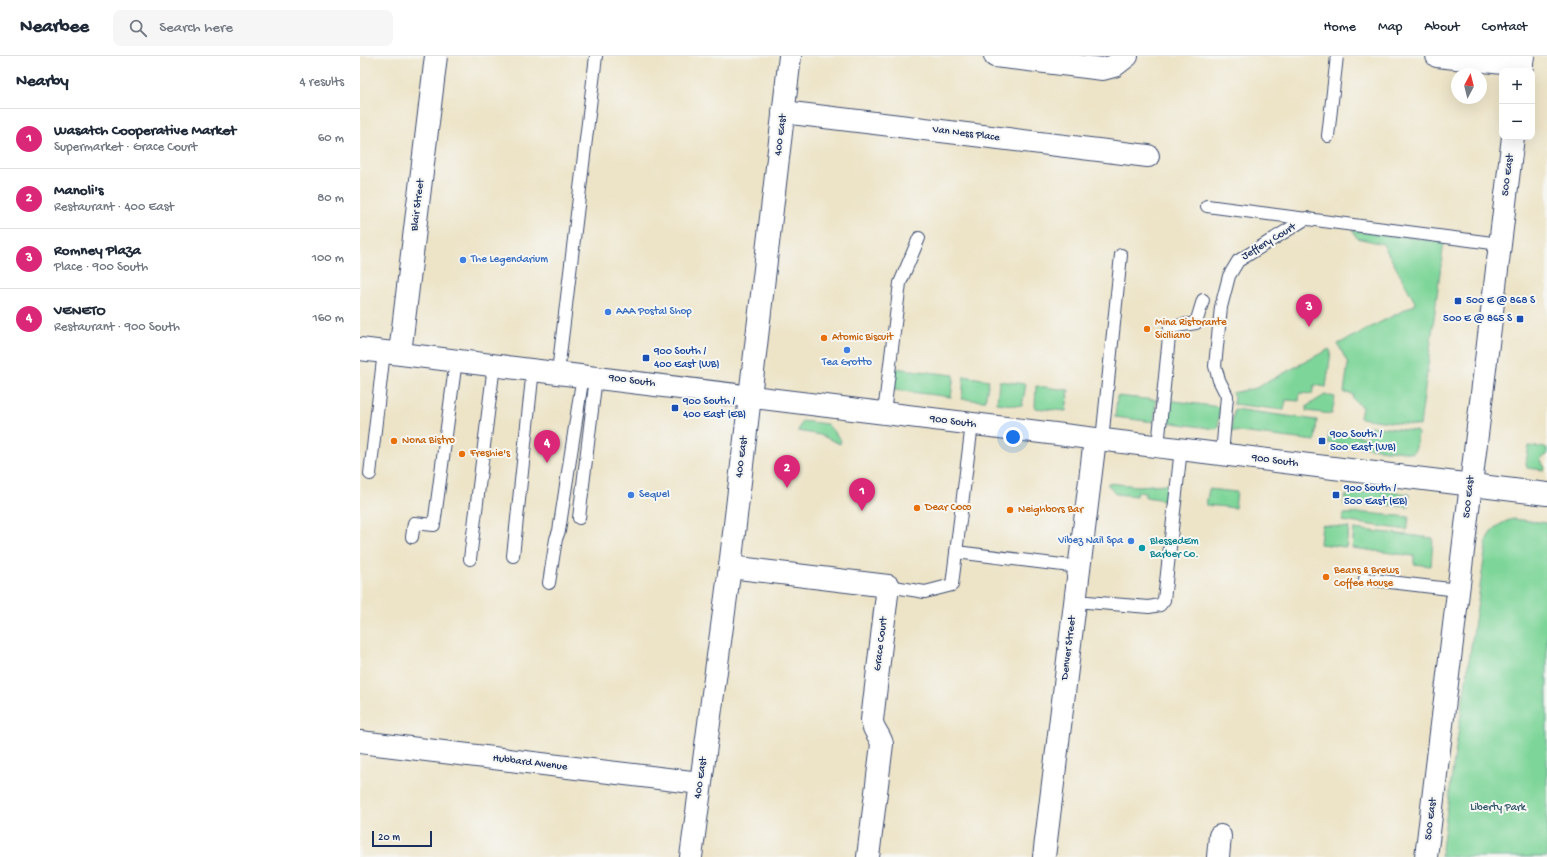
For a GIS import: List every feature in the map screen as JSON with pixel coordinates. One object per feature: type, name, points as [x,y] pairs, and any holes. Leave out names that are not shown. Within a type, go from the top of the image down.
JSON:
[{"type":"street","name":"Blair Street","points":[[392,352],[436,56]]},
{"type":"street","name":"400 East","points":[[691,857],[730,567],[790,56]]},
{"type":"street","points":[[995,56],[1103,69],[1114,66],[1127,56]]},
{"type":"street","points":[[1436,56],[1522,64]]},
{"type":"street","name":"Van Ness Place","points":[[783,112],[1148,156]]},
{"type":"street","name":"500 East","points":[[1426,857],[1513,140]]},
{"type":"street","name":"900 South","points":[[360,349],[1547,494]]},
{"type":"street","name":"Denver Street","points":[[1044,857],[1079,567],[1099,440]]},
{"type":"street","points":[[730,567],[888,586]]},
{"type":"street","name":"Grace Court","points":[[868,857],[882,744],[872,725],[872,720],[888,586]]},
{"type":"street","name":"Hubbard Avenue","points":[[360,742],[700,783]]},
{"type":"street","points":[[1218,857],[1220,836]]},
{"type":"lane","points":[[558,372],[596,56]]},
{"type":"lane","points":[[1328,136],[1337,56]]},
{"type":"lane","points":[[1207,206],[1500,244]]},
{"type":"lane","name":"Jeffery Court","points":[[1222,455],[1227,396],[1219,380],[1215,366],[1221,307],[1228,276],[1238,261],[1308,218]]},
{"type":"lane","points":[[884,413],[900,283],[919,238]]},
{"type":"lane","points":[[1099,440],[1121,254]]},
{"type":"lane","points":[[1158,446],[1170,327],[1196,322],[1203,300]]},
{"type":"lane","points":[[370,474],[392,352]]},
{"type":"lane","points":[[412,537],[414,523],[434,525],[456,360]]},
{"type":"lane","points":[[470,559],[494,365]]},
{"type":"lane","points":[[513,556],[533,369]]},
{"type":"lane","points":[[579,518],[589,376]]},
{"type":"lane","points":[[549,583],[556,539],[559,532],[589,376]]},
{"type":"lane","points":[[888,586],[925,592],[952,585],[972,424]]},
{"type":"lane","points":[[1075,601],[1149,607],[1160,605],[1164,600],[1181,449]]},
{"type":"lane","points":[[956,552],[1079,567]]},
{"type":"lane","points":[[1365,579],[1458,590]]},
{"type":"green space","points":[[1352,230],[1444,242],[1420,426],[1360,418],[1362,407],[1353,399],[1353,394],[1344,393],[1348,364],[1338,344],[1416,304],[1383,244],[1357,238]]},
{"type":"green space","points":[[1329,349],[1331,352],[1326,387],[1314,385],[1312,394],[1300,393],[1299,401],[1286,400],[1284,410],[1233,404],[1234,396],[1232,393],[1256,388]]},
{"type":"green space","points":[[894,368],[954,375],[951,397],[894,390]]},
{"type":"green space","points":[[964,376],[989,380],[985,401],[962,399]]},
{"type":"green space","points":[[999,381],[1026,384],[1022,406],[997,403]]},
{"type":"green space","points":[[1036,386],[1069,390],[1066,411],[1035,408]]},
{"type":"green space","points":[[1325,395],[1335,397],[1332,414],[1306,411],[1307,406]]},
{"type":"green space","points":[[1117,396],[1156,400],[1154,422],[1115,417]]},
{"type":"green space","points":[[1167,400],[1220,407],[1218,427],[1216,429],[1166,422]]},
{"type":"green space","points":[[1234,409],[1317,420],[1315,441],[1231,431]]},
{"type":"green space","points":[[802,421],[827,424],[841,440],[840,444],[820,435],[798,431]]},
{"type":"green space","points":[[1369,426],[1416,431],[1418,433],[1416,448],[1413,453],[1328,443],[1329,433],[1367,437]]},
{"type":"green space","points":[[1529,446],[1547,448],[1547,455],[1540,459],[1545,468],[1544,470],[1527,468],[1526,462]]},
{"type":"green space","points":[[1108,483],[1138,486],[1167,484],[1165,500],[1145,497],[1145,493],[1137,492],[1136,496],[1116,494]]},
{"type":"green space","points":[[1209,489],[1237,492],[1235,508],[1206,505]]},
{"type":"green space","points":[[1374,490],[1409,494],[1409,507],[1370,503],[1344,505],[1345,496]]},
{"type":"green space","points":[[1366,513],[1409,517],[1407,530],[1342,521],[1344,514]]},
{"type":"green space","name":"Liberty Park","points":[[1513,519],[1547,523],[1547,857],[1441,857],[1457,738],[1487,539],[1498,526]]},
{"type":"green space","points":[[1322,525],[1349,528],[1346,547],[1320,544]]},
{"type":"green space","points":[[1354,529],[1433,538],[1431,566],[1414,564],[1414,556],[1352,548]]},
{"type":"place","name":"The Legendarium","points":[[463,260]]},
{"type":"place","name":"500 E @ 868 S","points":[[1458,301]]},
{"type":"place","name":"AAA Postal Shop","points":[[608,312]]},
{"type":"place","name":"500 E @ 865 S","points":[[1520,319]]},
{"type":"place","name":"Romney Plaza","points":[[1309,327]]},
{"type":"place","name":"Mina Ristorante Siciliano","points":[[1147,329]]},
{"type":"place","name":"Atomic Biscuit","points":[[824,338]]},
{"type":"place","name":"Tea Grotto","points":[[847,350]]},
{"type":"place","name":"900 South / 400 East (WB)","points":[[646,358]]},
{"type":"place","name":"900 South / 400 East (EB)","points":[[675,408]]},
{"type":"place","name":"Nona Bistro","points":[[394,441]]},
{"type":"place","name":"900 South / 500 East (WB)","points":[[1322,441]]},
{"type":"place","name":"Freshie's","points":[[462,454]]},
{"type":"place","name":"VENETO","points":[[547,463]]},
{"type":"place","name":"Manoli's","points":[[787,488]]},
{"type":"place","name":"Sequel","points":[[631,495]]},
{"type":"place","name":"900 South / 500 East (EB)","points":[[1336,495]]},
{"type":"place","name":"Dear Coco","points":[[917,508]]},
{"type":"place","name":"Neighbors Bar","points":[[1010,510]]},
{"type":"place","name":"Wasatch Cooperative Market","points":[[862,511]]},
{"type":"place","name":"Vibez Nail Spa","points":[[1131,541]]},
{"type":"place","name":"BlessedEm Barber Co.","points":[[1142,548]]},
{"type":"place","name":"Beans & Brews Coffee House","points":[[1326,577]]}]
